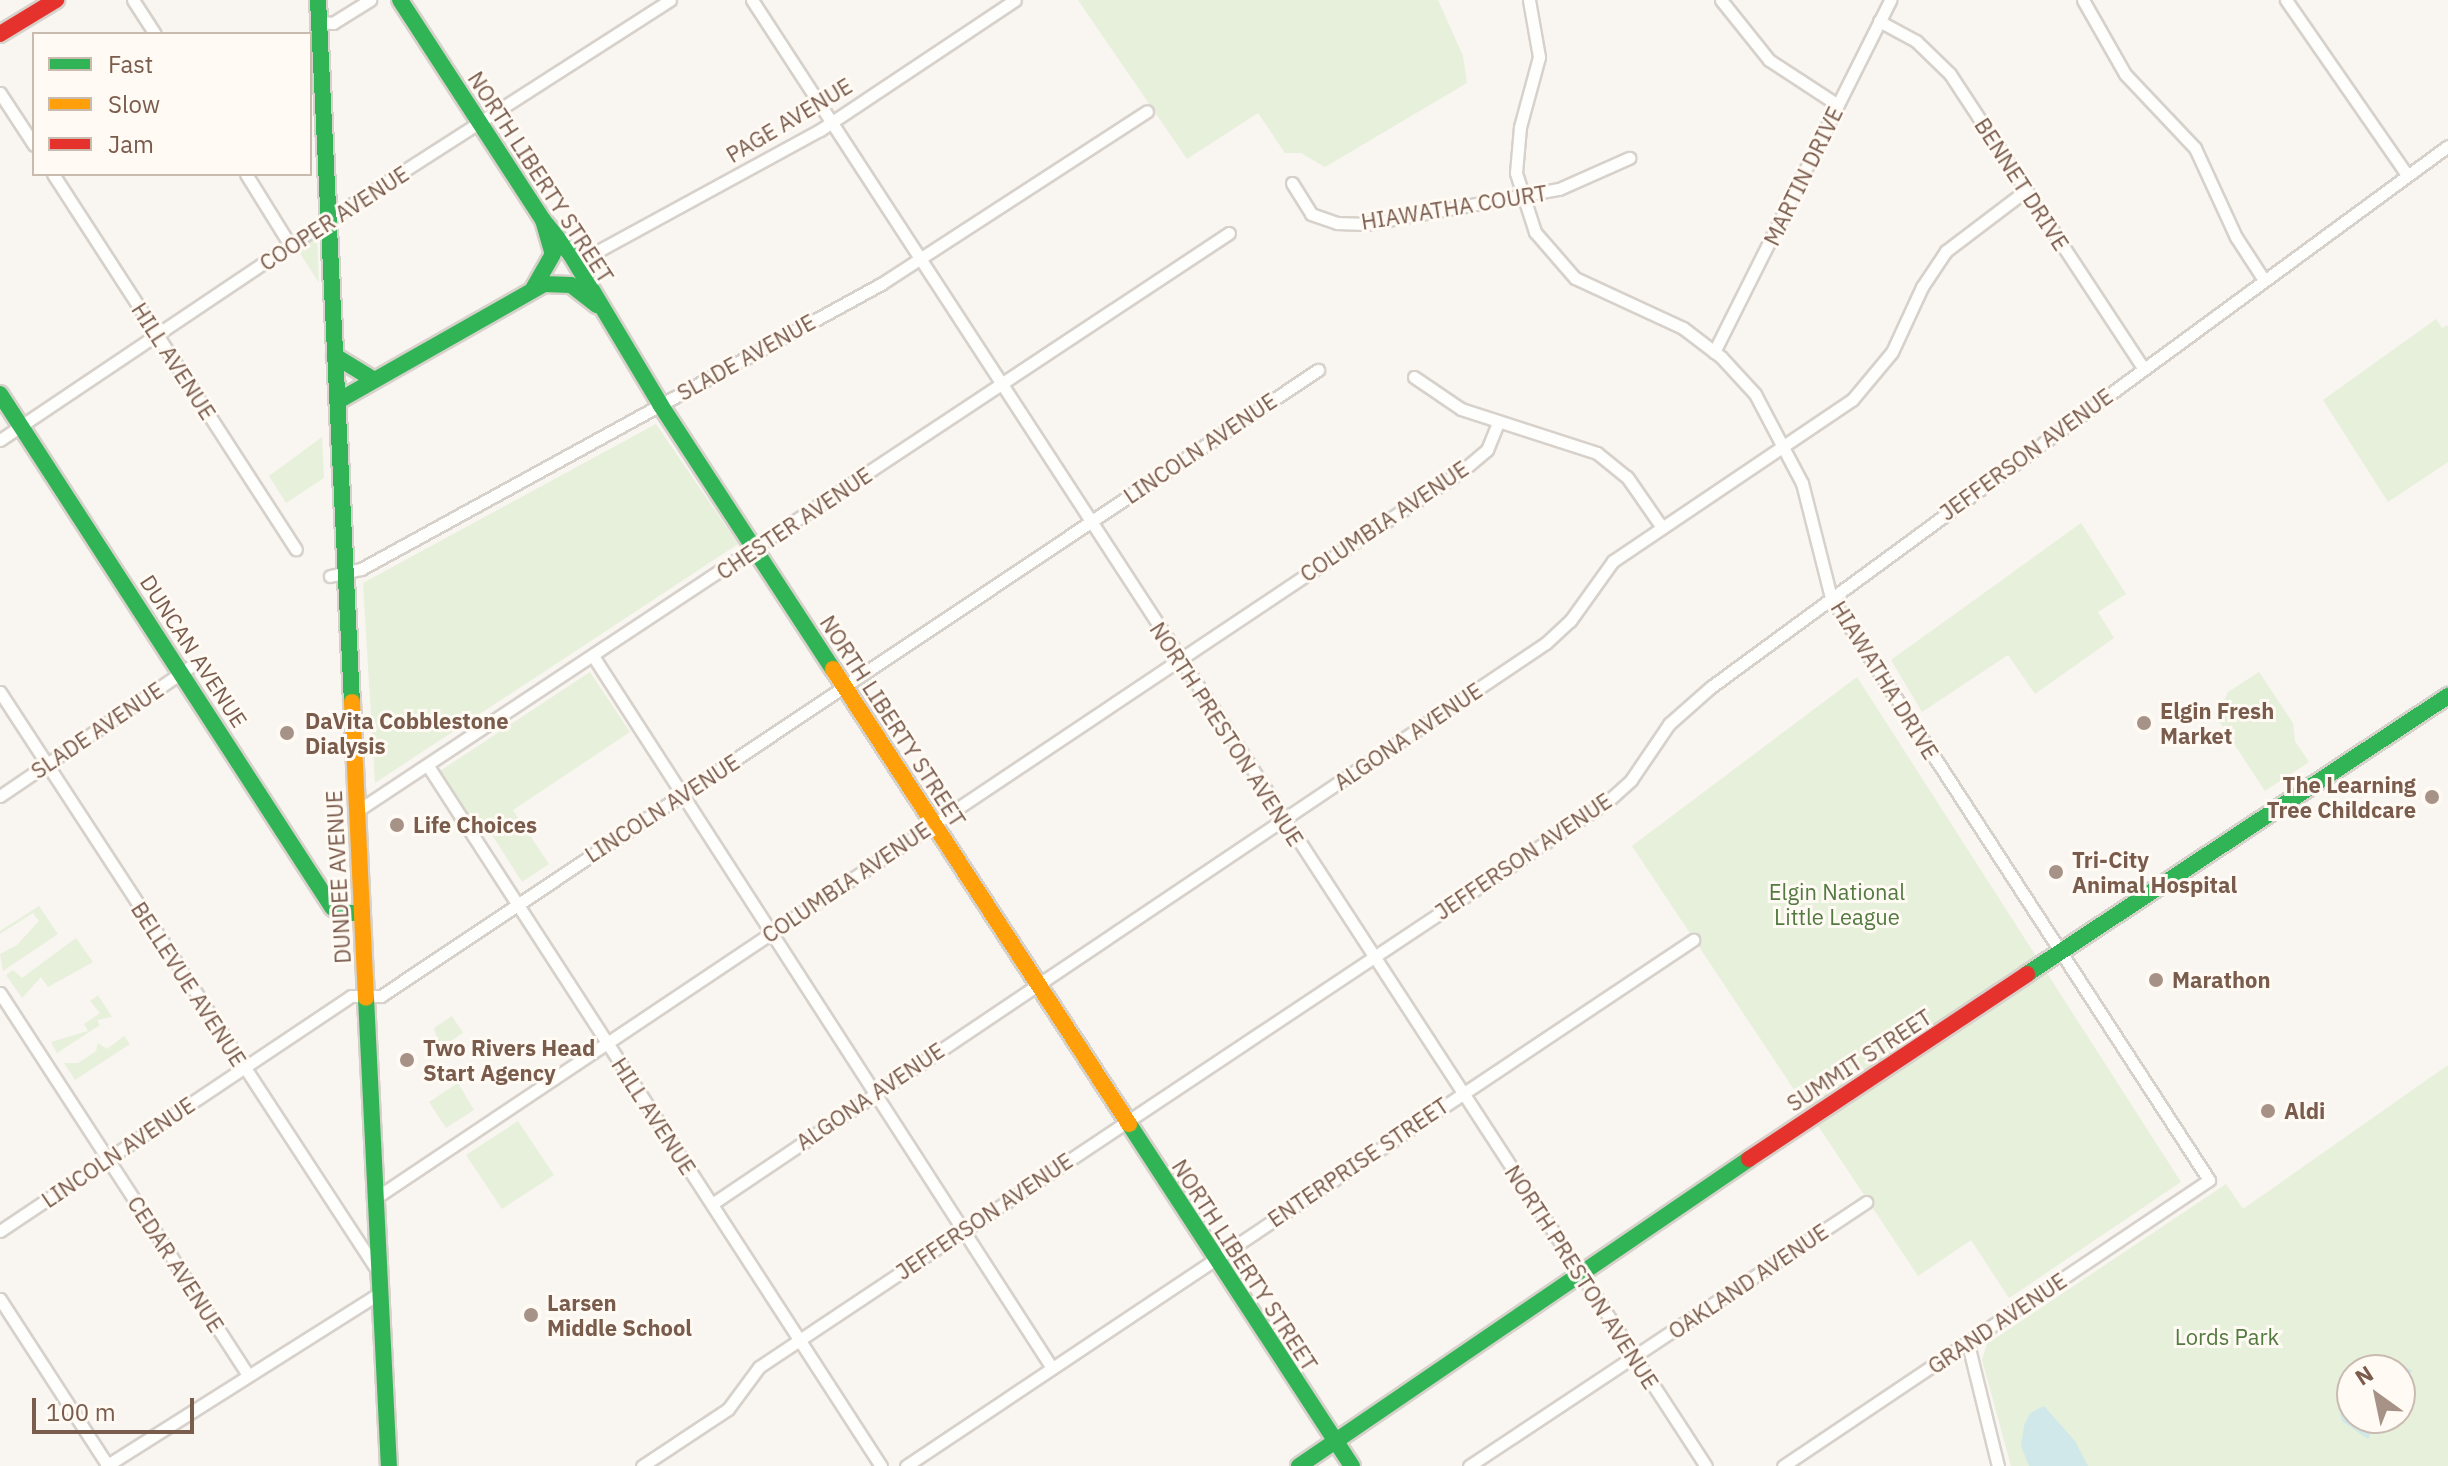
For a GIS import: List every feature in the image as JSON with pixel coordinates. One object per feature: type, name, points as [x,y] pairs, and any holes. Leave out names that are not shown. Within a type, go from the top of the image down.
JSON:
[{"type":"main road","points":[[0,34],[56,0]]},
{"type":"main road","name":"DUNDEE AVENUE","points":[[318,0],[338,401],[338,574],[357,811],[389,1466]]},
{"type":"main road","name":"NORTH LIBERTY STREET","points":[[400,0],[543,220],[576,263],[597,305],[843,688],[1352,1466]]},
{"type":"main road","points":[[533,289],[553,254],[543,220]]},
{"type":"main road","points":[[338,401],[371,378],[533,289],[567,284],[597,305]]},
{"type":"main road","points":[[335,356],[371,378]]},
{"type":"main road","name":"DUNCAN AVENUE","points":[[0,394],[187,668],[332,907],[340,913],[362,913]]},
{"type":"main road","name":"SUMMIT STREET","points":[[1299,1466],[1333,1438],[1579,1271],[2448,696]]},
{"type":"street","points":[[133,0],[154,32]]},
{"type":"street","points":[[319,22],[333,23],[370,0]]},
{"type":"street","name":"COOPER AVENUE","points":[[0,440],[329,219],[670,0]]},
{"type":"street","name":"NORTH PRESTON AVENUE","points":[[752,0],[1282,820],[1706,1466]]},
{"type":"street","name":"PAGE AVENUE","points":[[576,263],[832,123],[1015,0]]},
{"type":"street","name":"HIAWATHA DRIVE","points":[[1529,0],[1539,57],[1517,144],[1520,196],[1541,241],[1568,273],[1672,321],[1714,352],[1755,394],[1785,445],[1808,500],[1831,598],[2209,1180]]},
{"type":"street","points":[[1721,0],[1769,60],[1838,105]]},
{"type":"street","name":"MARTIN DRIVE","points":[[1714,352],[1890,0]]},
{"type":"street","points":[[2083,0],[2125,74],[2195,148],[2236,237],[2264,280]]},
{"type":"street","points":[[2286,0],[2407,175]]},
{"type":"street","name":"BENNET DRIVE","points":[[1879,21],[1908,36],[1942,65],[2143,368]]},
{"type":"street","points":[[0,93],[32,142]]},
{"type":"street","name":"SLADE AVENUE","points":[[338,574],[361,569],[921,259],[1147,111]]},
{"type":"street","name":"JEFFERSON AVENUE","points":[[642,1466],[728,1409],[756,1369],[1618,793],[1681,712],[1831,598],[2448,146]]},
{"type":"street","name":"HIAWATHA COURT","points":[[1292,183],[1305,210],[1342,224],[1520,196],[1580,183],[1629,158]]},
{"type":"street","name":"HILL AVENUE","points":[[54,176],[296,549]]},
{"type":"street","points":[[247,176],[290,245]]},
{"type":"street","name":"ALGONA AVENUE","points":[[712,1204],[1546,643],[1570,621],[1609,565],[1661,526],[1858,394],[1894,348],[1922,287],[1946,251],[2025,191]]},
{"type":"street","name":"CHESTER AVENUE","points":[[357,811],[1229,233]]},
{"type":"street","name":"LINCOLN AVENUE","points":[[0,1231],[351,996],[381,996],[1318,370]]},
{"type":"street","points":[[1414,377],[1456,406],[1580,444],[1603,456],[1632,482],[1661,526]]},
{"type":"street","name":"COLUMBIA AVENUE","points":[[377,1197],[1463,470],[1487,450],[1499,421]]},
{"type":"street","points":[[593,656],[872,1094],[1052,1368]]},
{"type":"street","name":"SLADE AVENUE","points":[[0,796],[187,668]]},
{"type":"street","name":"BELLEVUE AVENUE","points":[[0,692],[380,1274]]},
{"type":"street","name":"HILL AVENUE","points":[[428,766],[881,1466]]},
{"type":"street","name":"ENTERPRISE STREET","points":[[906,1466],[1693,940]]},
{"type":"street","name":"CEDAR AVENUE","points":[[0,993],[247,1374]]},
{"type":"street","name":"GRAND AVENUE","points":[[1783,1466],[2209,1180]]},
{"type":"street","name":"OAKLAND AVENUE","points":[[1469,1466],[1866,1202]]},
{"type":"street","points":[[0,1299],[107,1466],[247,1374],[380,1293]]},
{"type":"street","points":[[1968,1344],[1998,1466]]},
{"type":"green space","points":[[1078,0],[1438,0],[1463,56],[1467,83],[1325,167],[1301,153],[1285,153],[1258,113],[1187,159]]},
{"type":"green space","points":[[317,237],[319,283],[298,250]]},
{"type":"green space","points":[[2436,319],[2442,328],[2448,325],[2448,462],[2388,502],[2323,400]]},
{"type":"green space","points":[[656,424],[738,544],[375,783],[363,583]]},
{"type":"green space","points":[[322,437],[324,478],[286,503],[269,476]]},
{"type":"green space","points":[[2081,523],[2126,594],[2098,612],[2114,638],[2035,694],[2008,655],[1922,712],[1891,660]]},
{"type":"green space","points":[[590,672],[630,732],[513,810],[549,864],[522,882],[487,827],[480,831],[440,771]]},
{"type":"green space","points":[[2259,672],[2293,723],[2295,741],[2309,762],[2265,791],[2217,718],[2228,692]]},
{"type":"green space","name":"Elgin National Little League","points":[[1857,677],[2181,1182],[2009,1298],[1971,1240],[1918,1276],[1632,846]]},
{"type":"green space","points":[[39,906],[58,934],[3,971],[0,954],[17,945],[39,921],[33,913],[0,934],[0,931]]},
{"type":"green space","points":[[76,938],[93,962],[48,987],[41,977],[22,998],[6,975],[13,970],[22,978]]},
{"type":"green space","points":[[98,995],[112,1017],[97,1020],[100,1025],[57,1053],[51,1042],[88,1031],[84,1024],[100,1013],[90,1001]]},
{"type":"green space","points":[[452,1016],[463,1033],[440,1048],[434,1028]]},
{"type":"green space","points":[[124,1036],[130,1044],[75,1080],[64,1063],[78,1063],[96,1051],[98,1043],[107,1049]]},
{"type":"green space","name":"Lords Park","points":[[2448,1065],[2448,1466],[2011,1466],[1982,1360],[1987,1344],[2226,1184],[2243,1209]]},
{"type":"green space","points":[[458,1083],[474,1110],[446,1128],[429,1102]]},
{"type":"green space","points":[[518,1121],[554,1175],[502,1209],[466,1155]]},
{"type":"water","points":[[2044,1406],[2075,1441],[2088,1466],[2029,1466],[2021,1446],[2024,1426],[2030,1413]]},
{"type":"traffic: fast","points":[[318,0],[352,702]]},
{"type":"traffic: fast","points":[[400,0],[543,220],[553,254],[533,289]]},
{"type":"traffic: fast","points":[[543,220],[571,255],[660,404],[833,669]]},
{"type":"traffic: fast","points":[[338,401],[544,284],[571,285],[597,305]]},
{"type":"traffic: fast","points":[[335,356],[371,378]]},
{"type":"traffic: fast","points":[[0,394],[332,907],[340,913],[362,913]]},
{"type":"traffic: fast","points":[[2027,974],[2448,696]]},
{"type":"traffic: fast","points":[[366,998],[389,1466]]},
{"type":"traffic: fast","points":[[1129,1124],[1352,1466]]},
{"type":"traffic: fast","points":[[1299,1466],[1749,1159]]},
{"type":"traffic: slow","points":[[833,669],[1129,1124]]},
{"type":"traffic: slow","points":[[352,702],[366,998]]},
{"type":"traffic: jam","points":[[0,34],[56,0]]},
{"type":"traffic: jam","points":[[1749,1159],[2027,974]]},
{"type":"place","name":"Elgin Fresh Market","points":[[2144,723]]},
{"type":"place","name":"DaVita Cobblestone Dialysis","points":[[287,733]]},
{"type":"place","name":"The Learning Tree Childcare","points":[[2432,797]]},
{"type":"place","name":"Life Choices","points":[[397,825]]},
{"type":"place","name":"Tri-City Animal Hospital","points":[[2056,872]]},
{"type":"place","name":"Marathon","points":[[2156,980]]},
{"type":"place","name":"Two Rivers Head Start Agency","points":[[407,1060]]},
{"type":"place","name":"Aldi","points":[[2268,1111]]},
{"type":"place","name":"Larsen Middle School","points":[[531,1315]]}]
